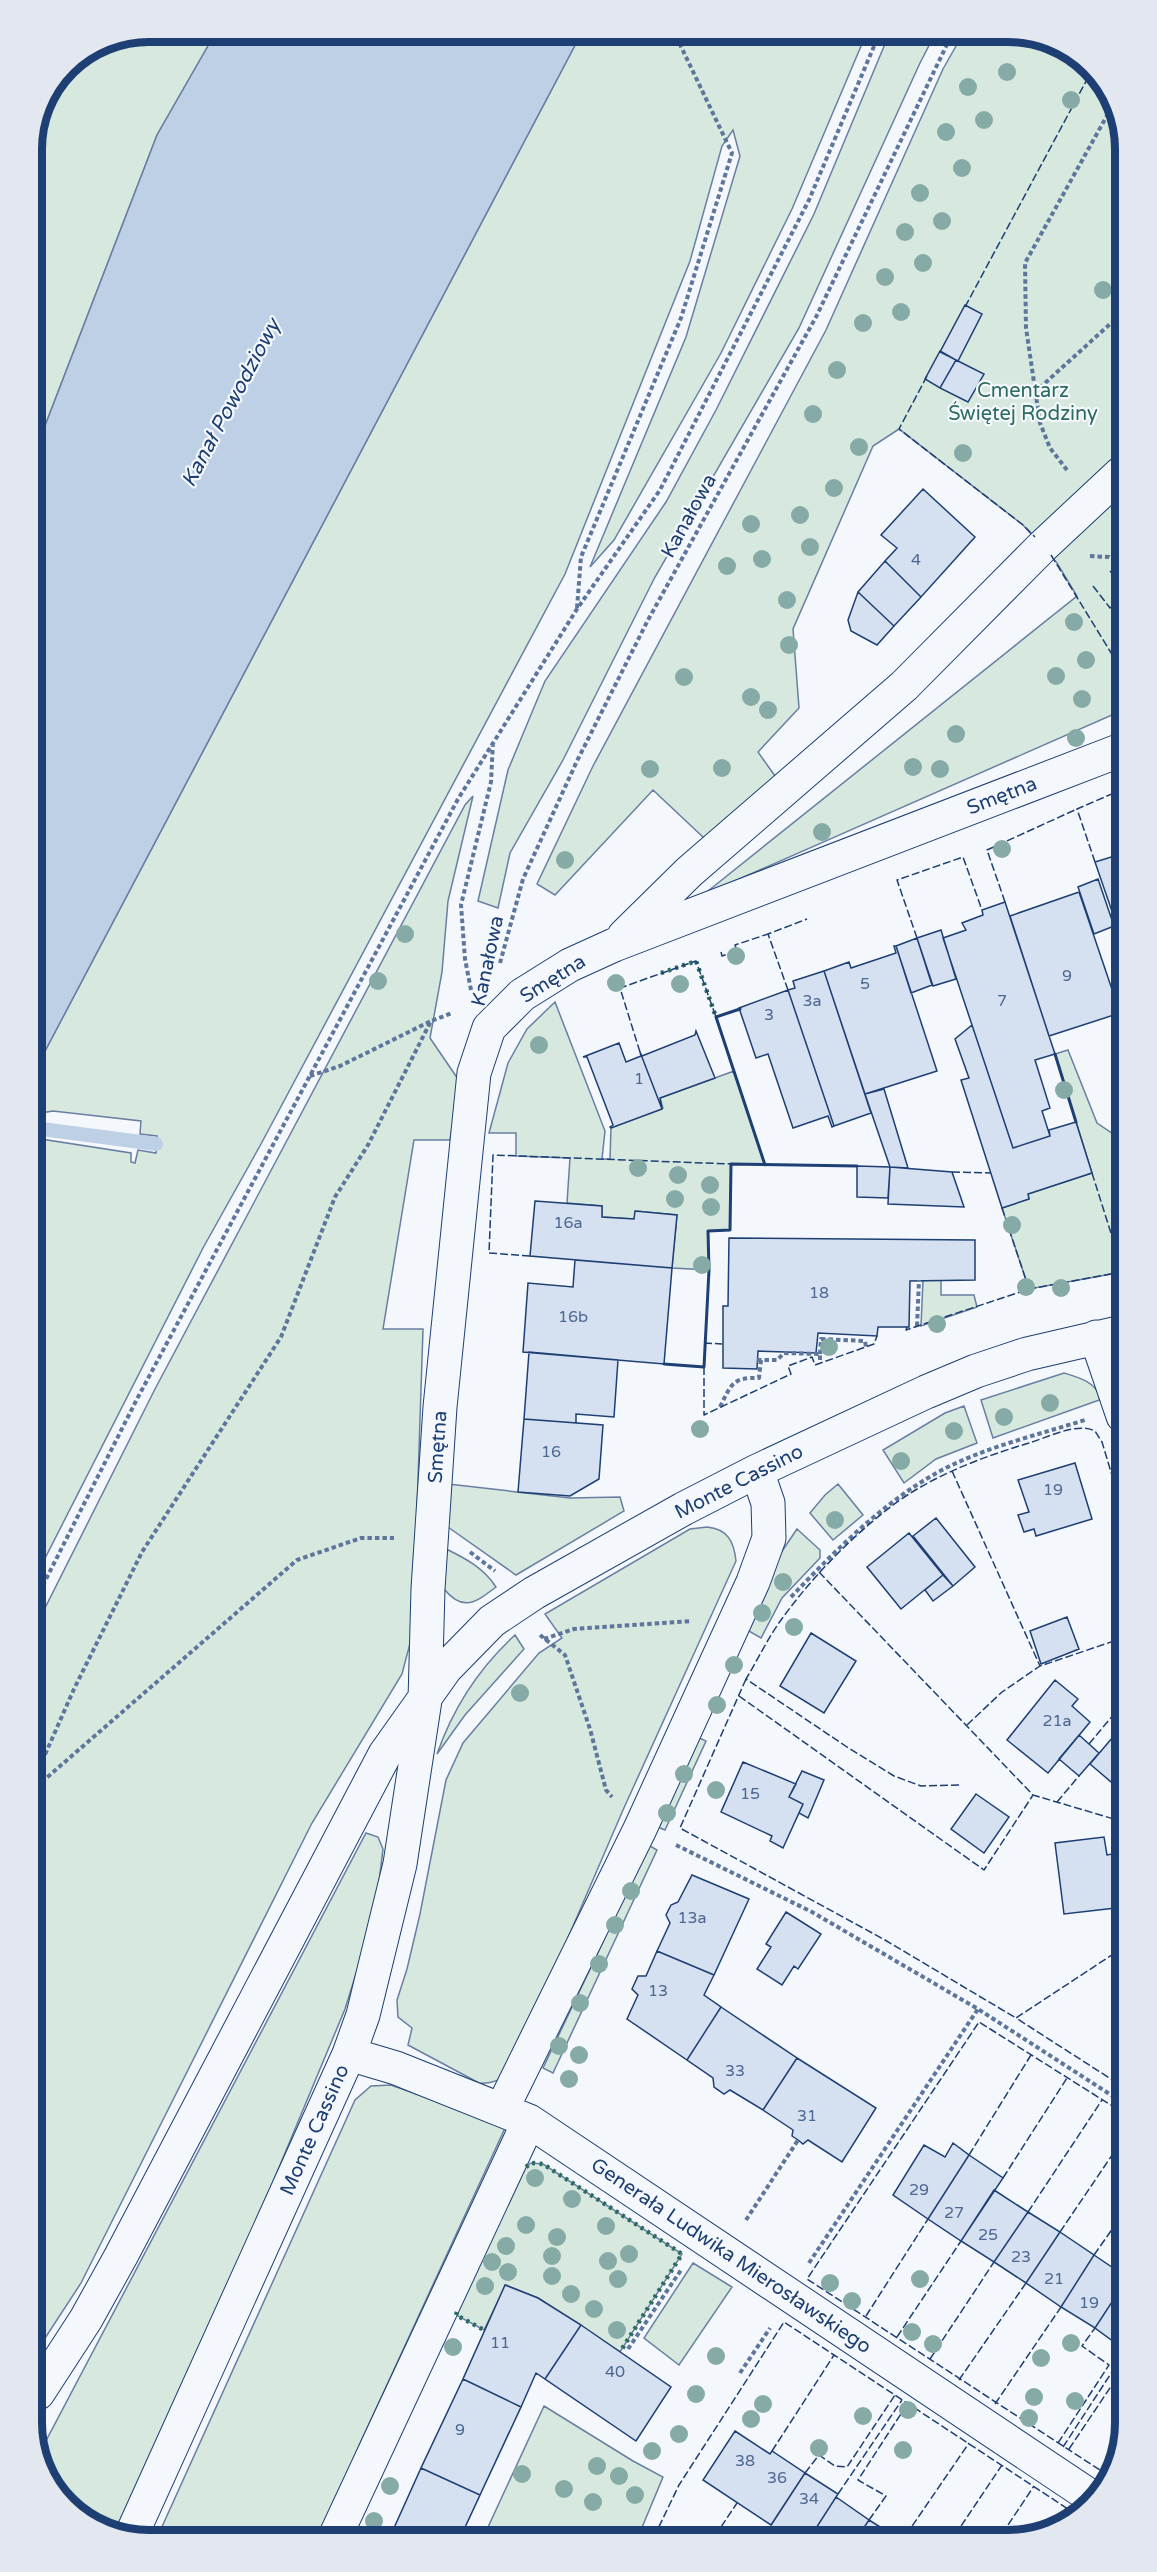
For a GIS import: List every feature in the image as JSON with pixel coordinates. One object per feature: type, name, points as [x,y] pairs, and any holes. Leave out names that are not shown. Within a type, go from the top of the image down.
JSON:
[{"type":"street","points":[[614,945],[689,872],[904,686],[1090,500],[1115,478]]},
{"type":"street","name":"Smętna","points":[[425,1700],[428,1600],[441,1407],[474,1073],[489,1028],[522,995],[570,965],[614,945],[1115,752]]},
{"type":"street","name":"Monte Cassino","points":[[42,2387],[86,2319],[121,2256],[385,1754],[446,1668],[492,1621],[534,1593],[683,1509],[757,1471],[976,1371],[1047,1348],[1109,1335],[1115,1371]]},
{"type":"street","points":[[338,2530],[640,1829],[753,1582],[769,1538],[768,1503],[757,1471]]},
{"type":"street","name":"Monte Cassino","points":[[134,2529],[349,2054],[363,2015],[400,1864],[425,1700]]},
{"type":"street","name":"Generała Ludwika Mierosławskiego","points":[[349,2054],[396,2068],[515,2115],[1087,2494]]},
{"type":"path","points":[[577,609],[581,557],[681,318],[732,153],[679,42]]},
{"type":"path","points":[[42,1587],[137,1400],[458,799],[577,609],[660,490],[809,200],[876,42]]},
{"type":"path","name":"Kanałowa","points":[[489,1028],[500,961],[523,879],[577,761],[648,620],[816,317],[948,42]]},
{"type":"path","points":[[1090,500],[1050,448],[1040,423],[1026,328],[1025,263],[1109,114]]},
{"type":"path","points":[[1034,393],[1115,320]]},
{"type":"path","points":[[1083,555],[1109,557],[1115,561]]},
{"type":"path","points":[[489,1028],[472,1000],[465,959],[461,904],[491,782],[494,740]]},
{"type":"path","points":[[309,1076],[340,1066],[452,1013],[472,1000]]},
{"type":"path","points":[[42,1761],[74,1689],[142,1552],[281,1337],[335,1197],[368,1145],[431,1021]]},
{"type":"path","points":[[917,1326],[919,1280]]},
{"type":"path","points":[[864,1335],[866,1347]]},
{"type":"path","points":[[820,1363],[819,1338],[865,1341]]},
{"type":"path","points":[[720,1407],[732,1384],[742,1378],[759,1378],[759,1360],[777,1360],[784,1353],[820,1354]]},
{"type":"path","points":[[787,1601],[831,1555],[897,1498],[942,1470],[996,1447],[1115,1414]]},
{"type":"path","points":[[42,1782],[297,1560],[361,1538],[382,1538]]},
{"type":"path","points":[[730,1631],[709,1620],[574,1629],[544,1639],[565,1655],[590,1729],[606,1790],[640,1829],[812,1912],[978,2009],[1115,2098]]},
{"type":"path","points":[[804,2271],[978,2009]]},
{"type":"path","points":[[741,2228],[798,2140]]},
{"type":"path","points":[[628,2349],[684,2264]]},
{"type":"path","points":[[740,2373],[773,2323]]},
{"type":"green space","points":[[210,42],[157,135],[42,434],[42,142],[50,108],[64,84],[84,64],[102,53],[135,43]]},
{"type":"green space","points":[[577,42],[863,42],[792,209],[721,353],[614,540],[590,567],[686,337],[740,156],[733,130],[722,146],[690,261],[565,574],[261,1144],[203,1248],[42,1564],[42,1139],[131,1153],[131,1162],[135,1163],[138,1150],[156,1153],[157,1136],[140,1134],[141,1121],[53,1111],[42,1113],[42,1057]]},
{"type":"green space","points":[[886,42],[931,42],[799,328],[655,577],[563,760],[510,853],[498,908],[478,901],[508,770],[545,681],[666,502],[716,410],[814,214]]},
{"type":"green space","name":"Cmentarz Świętej Rodziny","points":[[958,42],[1015,42],[1042,48],[1073,64],[1088,79],[1104,102],[1111,122],[1115,149],[1115,714],[703,895],[1077,596],[1057,563],[1023,525],[899,429],[873,446],[793,629],[799,708],[758,752],[775,776],[704,838],[653,790],[555,895],[537,884],[593,766],[826,330],[943,69]]},
{"type":"green space","points":[[473,796],[448,901],[442,972],[430,1038],[460,1082],[450,1140],[414,1140],[383,1329],[423,1329],[413,1632],[402,1674],[312,1823],[81,2283],[42,2343],[42,1614],[155,1389],[465,805]]},
{"type":"green space","points":[[555,1002],[605,1131],[602,1159],[610,1159],[611,1128],[663,1108],[660,1098],[734,1071],[765,1165],[731,1164],[730,1230],[708,1231],[709,1270],[672,1268],[677,1215],[636,1211],[634,1219],[602,1217],[602,1206],[567,1203],[570,1158],[516,1156],[516,1133],[489,1133],[508,1063],[527,1029]]},
{"type":"green space","points":[[1068,1050],[1097,1123],[1115,1135],[1115,1273],[1029,1289],[1002,1208],[1029,1199],[1028,1194],[1092,1173],[1055,1054]]},
{"type":"green space","points":[[923,1280],[941,1280],[941,1295],[974,1295],[977,1307],[921,1326]]},
{"type":"green space","points":[[1064,1373],[1082,1379],[1096,1388],[1102,1399],[993,1438],[981,1400]]},
{"type":"green space","points":[[964,1406],[977,1443],[936,1459],[904,1483],[883,1450],[945,1413]]},
{"type":"green space","points":[[448,1484],[570,1498],[620,1497],[624,1511],[516,1575],[445,1525]]},
{"type":"green space","points":[[838,1484],[863,1515],[833,1540],[810,1513]]},
{"type":"green space","points":[[707,1527],[720,1530],[729,1538],[734,1548],[736,1561],[623,1810],[511,2070],[497,2081],[479,2083],[408,2045],[412,2028],[398,2017],[397,2000],[420,1914],[446,1780],[463,1743],[539,1653],[562,1638],[545,1614],[690,1529]]},
{"type":"green space","points":[[797,1529],[820,1550],[820,1558],[782,1598],[761,1638],[740,1626],[766,1575]]},
{"type":"green space","points":[[444,1548],[480,1569],[496,1587],[475,1601],[463,1603],[457,1601],[444,1589]]},
{"type":"green space","points":[[515,1635],[524,1649],[465,1715],[437,1754],[443,1737],[468,1690],[490,1661]]},
{"type":"green space","points":[[693,1735],[706,1741],[665,1830],[653,1825]]},
{"type":"green space","points":[[366,1833],[378,1837],[383,1849],[379,1882],[365,1945],[345,2009],[228,2290],[118,2525],[96,2516],[73,2499],[53,2470],[44,2444]]},
{"type":"green space","points":[[645,1843],[657,1850],[553,2073],[543,2068],[603,1942]]},
{"type":"green space","points":[[391,2085],[506,2126],[362,2439],[323,2530],[161,2530],[355,2100],[371,2086]]},
{"type":"green space","points":[[531,2163],[543,2164],[682,2254],[620,2352],[538,2298],[506,2285],[484,2330],[456,2315],[522,2170]]},
{"type":"green space","points":[[693,2263],[732,2287],[679,2365],[644,2338]]},
{"type":"green space","points":[[544,2406],[663,2477],[641,2530],[487,2530]]},
{"type":"water","name":"Kanał Powodziowy","points":[[210,42],[577,42],[42,1057],[42,434],[157,135]]},
{"type":"building","points":[[965,305],[982,314],[958,361],[940,352]]},
{"type":"building","points":[[940,351],[956,360],[940,388],[925,379]]},
{"type":"building","points":[[956,360],[984,374],[968,402],[940,388]]},
{"type":"building","points":[[923,489],[975,537],[921,597],[885,561],[897,548],[881,535]]},
{"type":"building","points":[[885,561],[921,597],[894,626],[858,592]]},
{"type":"building","points":[[858,592],[894,626],[877,645],[851,631],[848,620]]},
{"type":"building","points":[[1115,856],[1115,920],[1095,862]]},
{"type":"building","points":[[1098,879],[1114,926],[1094,934],[1078,887]]},
{"type":"building","points":[[1079,892],[1115,998],[1115,1015],[1049,1036],[1010,916]]},
{"type":"building","points":[[1005,902],[1055,1054],[1035,1060],[1050,1108],[1042,1111],[1050,1136],[1013,1148],[943,938],[966,930],[962,923],[983,915],[982,910]]},
{"type":"building","points":[[941,930],[956,979],[933,986],[917,938]]},
{"type":"building","points":[[917,938],[932,985],[911,993],[896,946]]},
{"type":"building","points":[[894,946],[896,946],[937,1071],[865,1094],[824,971],[849,962],[851,968],[896,953]]},
{"type":"building","points":[[824,971],[871,1113],[834,1126],[788,990],[795,988],[793,981]]},
{"type":"building","points":[[788,990],[834,1126],[832,1127],[828,1116],[793,1128],[768,1054],[756,1058],[739,1008]]},
{"type":"building","points":[[972,1025],[1013,1148],[1050,1136],[1049,1130],[1076,1122],[1092,1173],[1028,1194],[1029,1199],[1002,1208],[961,1080],[969,1078],[955,1039]]},
{"type":"building","points":[[696,1031],[715,1078],[660,1098],[662,1109],[640,1052],[642,1056],[695,1035]]},
{"type":"building","points":[[619,1043],[626,1062],[641,1056],[640,1052],[662,1109],[611,1128],[613,1125],[587,1057],[583,1057]]},
{"type":"building","points":[[884,1089],[908,1168],[890,1167],[865,1094]]},
{"type":"building","points":[[857,1166],[890,1167],[888,1198],[857,1197]]},
{"type":"building","points":[[890,1167],[952,1172],[964,1207],[888,1204]]},
{"type":"building","points":[[535,1201],[602,1206],[602,1217],[634,1219],[635,1211],[677,1215],[672,1268],[530,1256]]},
{"type":"building","points":[[729,1238],[975,1240],[975,1280],[910,1281],[909,1327],[878,1327],[877,1336],[818,1333],[816,1353],[758,1351],[757,1369],[723,1368],[723,1306],[728,1306]]},
{"type":"building","points":[[575,1260],[672,1268],[664,1364],[523,1352],[528,1283],[573,1287]]},
{"type":"building","points":[[529,1352],[618,1360],[614,1417],[576,1414],[576,1423],[524,1419]]},
{"type":"building","points":[[524,1419],[603,1425],[599,1479],[570,1496],[518,1492]]},
{"type":"building","points":[[1075,1463],[1092,1519],[1036,1536],[1034,1529],[1024,1532],[1018,1515],[1029,1512],[1018,1480]]},
{"type":"building","points":[[936,1518],[975,1567],[953,1586],[913,1536]]},
{"type":"building","points":[[909,1533],[943,1575],[901,1609],[867,1567]]},
{"type":"building","points":[[943,1575],[953,1586],[933,1601],[925,1590]]},
{"type":"building","points":[[1067,1617],[1079,1649],[1041,1664],[1030,1631]]},
{"type":"building","points":[[811,1633],[856,1661],[824,1713],[780,1686]]},
{"type":"building","points":[[1055,1680],[1078,1699],[1072,1706],[1090,1722],[1048,1773],[1007,1740]]},
{"type":"building","points":[[1079,1735],[1099,1753],[1079,1776],[1059,1759]]},
{"type":"building","points":[[1115,1735],[1115,1785],[1090,1764]]},
{"type":"building","points":[[743,1762],[796,1784],[789,1797],[803,1804],[783,1848],[770,1841],[772,1836],[721,1812]]},
{"type":"building","points":[[802,1771],[824,1780],[808,1818],[799,1813],[803,1804],[789,1797]]},
{"type":"building","points":[[976,1794],[1009,1817],[984,1853],[951,1829]]},
{"type":"building","points":[[1104,1837],[1107,1855],[1115,1854],[1115,1908],[1064,1914],[1055,1843]]},
{"type":"building","points":[[692,1875],[749,1899],[714,1975],[657,1951],[670,1923],[666,1915],[671,1905],[678,1902]]},
{"type":"building","points":[[786,1912],[821,1934],[798,1969],[794,1966],[782,1985],[757,1969],[771,1947],[766,1944]]},
{"type":"building","points":[[657,1951],[714,1975],[704,1995],[721,2007],[687,2060],[627,2019],[638,1995],[632,1989],[638,1976],[646,1976]]},
{"type":"building","points":[[721,2007],[797,2058],[763,2110],[730,2090],[724,2094],[714,2087],[713,2078],[687,2060]]},
{"type":"building","points":[[797,2058],[876,2108],[842,2162],[808,2140],[803,2144],[792,2136],[793,2130],[763,2110]]},
{"type":"building","points":[[953,2143],[969,2155],[928,2219],[893,2195],[924,2145],[945,2157]]},
{"type":"building","points":[[969,2155],[1003,2178],[961,2241],[928,2219]]},
{"type":"building","points":[[994,2190],[1028,2212],[994,2262],[961,2241]]},
{"type":"building","points":[[1028,2212],[1060,2232],[1026,2283],[994,2262]]},
{"type":"building","points":[[1060,2232],[1094,2255],[1061,2307],[1026,2283]]},
{"type":"building","points":[[1094,2255],[1115,2269],[1115,2297],[1095,2328],[1061,2307]]},
{"type":"building","points":[[505,2285],[538,2298],[581,2325],[545,2379],[536,2373],[521,2407],[463,2379]]},
{"type":"building","points":[[1115,2297],[1115,2343],[1095,2328]]},
{"type":"building","points":[[581,2325],[671,2387],[636,2441],[545,2379]]},
{"type":"building","points":[[463,2379],[521,2407],[480,2495],[421,2468]]},
{"type":"building","points":[[735,2431],[770,2454],[772,2451],[805,2473],[771,2525],[703,2480]]},
{"type":"building","points":[[421,2468],[480,2495],[464,2530],[393,2530]]},
{"type":"building","points":[[805,2473],[838,2494],[815,2530],[768,2530]]},
{"type":"building","points":[[836,2497],[869,2520],[862,2530],[815,2530]]},
{"type":"building","points":[[869,2520],[885,2530],[862,2530]]},
{"type":"waterway","points":[[42,1129],[156,1144]]},
{"type":"hedge","points":[[661,973],[696,961],[716,1017]]},
{"type":"hedge","points":[[526,2167],[531,2163],[543,2164],[682,2254],[620,2352]]},
{"type":"hedge","points":[[457,2312],[456,2315],[484,2330]]},
{"type":"fence","points":[[965,307],[1088,79]]},
{"type":"fence","points":[[927,376],[899,429],[1023,525],[1035,537]]},
{"type":"fence","points":[[1051,555],[1115,659]]},
{"type":"fence","points":[[1110,571],[1115,576]]},
{"type":"fence","points":[[1093,586],[1110,608],[1115,604]]},
{"type":"fence","points":[[1095,862],[1077,809],[1115,793]]},
{"type":"fence","points":[[1005,902],[987,850],[1077,809]]},
{"type":"fence","points":[[917,938],[897,880],[963,857],[982,910]]},
{"type":"fence","points":[[788,990],[768,934],[807,919]]},
{"type":"fence","points":[[721,952],[722,956],[737,951],[735,945],[768,934]]},
{"type":"fence","points":[[640,1052],[620,988],[696,961],[716,1017]]},
{"type":"fence","points":[[530,1256],[489,1253],[493,1155],[731,1164]]},
{"type":"fence","points":[[952,1172],[991,1173]]},
{"type":"fence","points":[[1092,1173],[1115,1246]]},
{"type":"fence","points":[[1002,1208],[1029,1289]]},
{"type":"fence","points":[[907,1327],[906,1330],[1029,1289],[1115,1273]]},
{"type":"fence","points":[[704,1367],[704,1415],[791,1374],[788,1366],[812,1357],[815,1365],[874,1344],[877,1336]]},
{"type":"fence","points":[[704,1343],[722,1344]]},
{"type":"fence","points":[[959,1785],[921,1786],[894,1776],[746,1679],[781,1620],[819,1573],[877,1517],[908,1495],[941,1476],[993,1455],[1079,1428],[1095,1431],[1102,1442],[1115,1485]]},
{"type":"fence","points":[[952,1471],[1040,1666]]},
{"type":"fence","points":[[819,1572],[1033,1795],[1115,1819]]},
{"type":"fence","points":[[967,1725],[1002,1692],[1040,1666],[1115,1641]]},
{"type":"fence","points":[[746,1679],[680,1828],[885,1940],[1016,2018]]},
{"type":"fence","points":[[739,1696],[984,1870],[1033,1795]]},
{"type":"fence","points":[[1089,1744],[1115,1713]]},
{"type":"fence","points":[[1057,1802],[1079,1776]]},
{"type":"fence","points":[[1115,1953],[1016,2018],[1115,2082]]},
{"type":"fence","points":[[1103,2472],[807,2279],[979,2022],[1115,2108]]},
{"type":"fence","points":[[969,2155],[1031,2055]]},
{"type":"fence","points":[[1003,2178],[1067,2078]]},
{"type":"fence","points":[[1028,2212],[1102,2100]]},
{"type":"fence","points":[[1060,2232],[1115,2151]]},
{"type":"fence","points":[[866,2316],[928,2219]]},
{"type":"fence","points":[[1094,2255],[1115,2225]]},
{"type":"fence","points":[[897,2337],[961,2241]]},
{"type":"fence","points":[[930,2359],[994,2262]]},
{"type":"fence","points":[[959,2380],[1026,2283]]},
{"type":"fence","points":[[995,2404],[1061,2307]]},
{"type":"fence","points":[[657,2530],[679,2485],[784,2322],[1070,2510]]},
{"type":"fence","points":[[1058,2443],[1109,2365],[1082,2346],[1095,2328]]},
{"type":"fence","points":[[772,2451],[834,2355]]},
{"type":"fence","points":[[1063,2447],[1115,2367]]},
{"type":"fence","points":[[1069,2449],[1115,2380]]},
{"type":"fence","points":[[805,2473],[819,2455],[835,2466],[847,2467],[895,2395]]},
{"type":"fence","points":[[838,2494],[902,2400]]},
{"type":"fence","points":[[869,2520],[886,2496],[858,2480],[908,2403]]},
{"type":"fence","points":[[909,2530],[969,2443]]},
{"type":"fence","points":[[958,2530],[1002,2465]]},
{"type":"fence","points":[[1005,2530],[1034,2486]]},
{"type":"fence","points":[[719,2530],[737,2503]]},
{"type":"fence","points":[[1061,2516],[1066,2508]]},
{"type":"wall","points":[[740,1009],[716,1017],[765,1165]]},
{"type":"wall","points":[[1055,1054],[1076,1122]]},
{"type":"wall","points":[[664,1364],[704,1367],[709,1270],[708,1231],[730,1230],[731,1164],[857,1166]]}]
